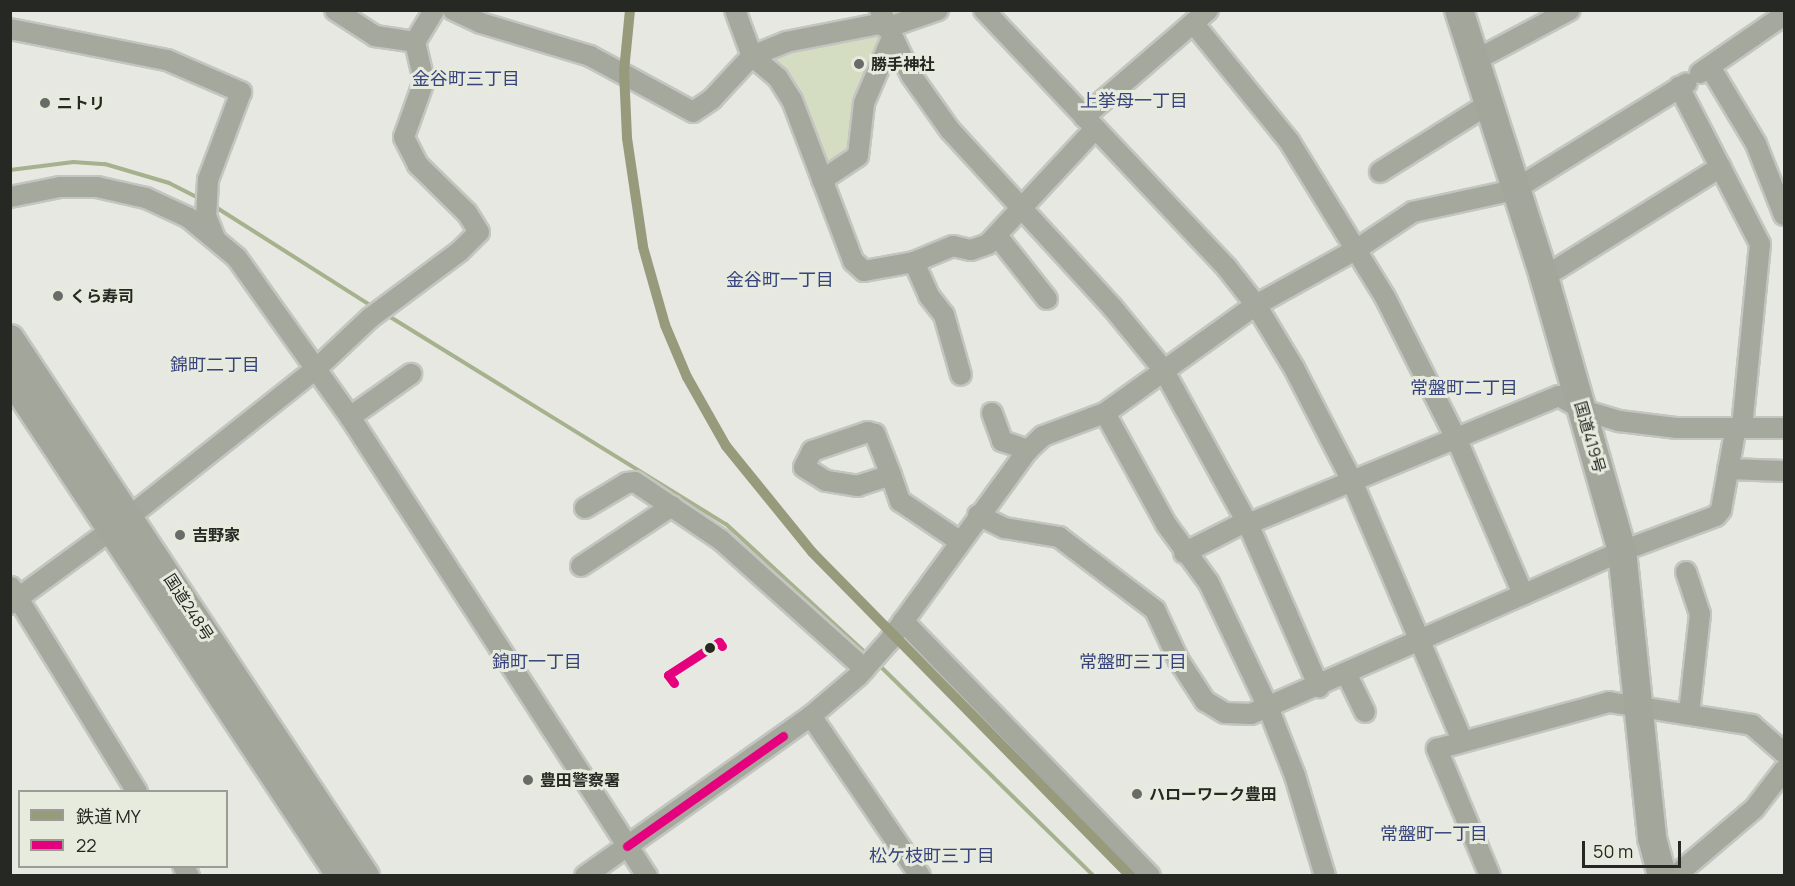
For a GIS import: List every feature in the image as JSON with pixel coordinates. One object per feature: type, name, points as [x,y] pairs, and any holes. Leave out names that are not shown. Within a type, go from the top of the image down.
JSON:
[{"type":"highway","name":"国道419号","points":[[1459,10],[1476,60],[1487,105],[1544,277],[1622,551],[1652,838],[1662,876]]},
{"type":"highway","name":"国道248号","points":[[10,339],[121,523],[341,876]]},
{"type":"highway","name":"国道248号","points":[[10,376],[121,523],[365,876]]},
{"type":"street","points":[[335,10],[375,36],[415,42]]},
{"type":"street","points":[[136,790],[13,596],[121,523],[316,369],[370,318],[459,252],[479,231],[467,213],[408,151],[404,137],[424,81],[415,42],[434,10]]},
{"type":"street","points":[[453,10],[481,23],[590,56],[693,112],[712,99],[752,56],[786,42],[885,25],[939,10]]},
{"type":"street","points":[[735,10],[752,56],[786,87],[856,265],[868,272],[914,262],[953,246],[977,249],[998,237],[1089,123],[1201,17],[1289,141],[1357,249],[1457,440],[1523,594]]},
{"type":"street","points":[[984,10],[1227,268],[1256,304],[1294,368],[1352,481],[1422,641],[1462,740]]},
{"type":"street","points":[[1476,60],[1570,10]]},
{"type":"street","points":[[585,876],[811,716],[866,667],[889,641],[959,541],[1028,450],[1054,430],[1105,413],[1256,304],[1357,249],[1413,212],[1515,190],[1694,78],[1785,15]]},
{"type":"street","points":[[822,180],[858,156],[864,103],[885,25]]},
{"type":"street","points":[[885,25],[950,130],[1163,369],[1247,523],[1319,687]]},
{"type":"street","points":[[10,29],[167,60],[241,92],[212,168],[206,204],[216,240]]},
{"type":"street","points":[[978,515],[1005,528],[1059,537],[1155,610],[1197,692],[1217,709],[1251,714],[1347,675],[1622,551],[1716,516],[1721,510],[1728,469],[1739,427],[1760,244],[1721,167],[1694,78]]},
{"type":"street","points":[[1694,78],[1756,144],[1782,206]]},
{"type":"street","points":[[1380,172],[1487,105]]},
{"type":"street","points":[[1544,277],[1721,167]]},
{"type":"street","points":[[10,198],[60,187],[97,188],[129,194],[182,214],[216,240],[256,282],[350,417],[647,876]]},
{"type":"street","points":[[998,237],[1047,299]]},
{"type":"street","points":[[914,262],[929,296],[944,315],[961,375]]},
{"type":"street","points":[[350,417],[411,374]]},
{"type":"street","points":[[1184,553],[1247,523],[1457,440],[1559,396],[1583,410],[1619,421],[1676,428],[1785,428]]},
{"type":"street","points":[[992,413],[1002,441],[1028,450]]},
{"type":"street","points":[[1105,413],[1184,553],[1209,583],[1268,707],[1295,776],[1325,876]]},
{"type":"street","points":[[1728,469],[1785,471]]},
{"type":"street","points":[[891,475],[900,501],[959,541]]},
{"type":"street","points":[[585,508],[627,483],[634,482],[721,540],[866,667]]},
{"type":"street","points":[[581,566],[672,506]]},
{"type":"street","points":[[1686,572],[1700,614],[1689,713]]},
{"type":"street","points":[[903,621],[1150,876]]},
{"type":"street","points":[[1347,675],[1365,712]]},
{"type":"street","points":[[1485,874],[1437,749],[1462,740],[1605,702],[1637,704],[1752,725],[1785,753]]},
{"type":"street","points":[[811,716],[920,876]]},
{"type":"street","points":[[1675,876],[1754,808],[1785,770]]},
{"type":"green space","points":[[876,33],[883,37],[857,154],[823,168],[767,57]]},
{"type":"waterway","points":[[10,170],[73,162],[105,164],[169,183],[202,200]]},
{"type":"waterway","points":[[214,206],[375,308]]},
{"type":"waterway","points":[[387,315],[726,524],[868,655]]},
{"type":"waterway","points":[[878,664],[1094,876]]},
{"type":"rail line","name":"MY","points":[[630,10],[624,71],[627,138],[643,247],[665,325],[687,377],[726,446],[812,552],[1130,876]]},
{"type":"transit line","name":"22","points":[[674,683],[668,675],[719,642],[722,646]]},
{"type":"transit line","name":"22","points":[[627,846],[783,736]]},
{"type":"place","name":"勝手神社","points":[[859,64]]},
{"type":"place","name":"ニトリ","points":[[45,103]]},
{"type":"place","name":"くら寿司","points":[[58,296]]},
{"type":"place","name":"吉野家","points":[[180,535]]},
{"type":"place","name":"豊田警察署","points":[[528,780]]},
{"type":"place","name":"ハローワーク豊田","points":[[1137,794]]},
{"type":"district","name":"金谷町三丁目","points":[[466,78]]},
{"type":"district","name":"上挙母一丁目","points":[[1134,100]]},
{"type":"district","name":"金谷町一丁目","points":[[780,279]]},
{"type":"district","name":"錦町二丁目","points":[[215,364]]},
{"type":"district","name":"常盤町二丁目","points":[[1464,387]]},
{"type":"district","name":"錦町一丁目","points":[[537,661]]},
{"type":"district","name":"常盤町三丁目","points":[[1133,661]]},
{"type":"district","name":"常盤町一丁目","points":[[1434,833]]},
{"type":"district","name":"松ケ枝町三丁目","points":[[932,855]]}]
